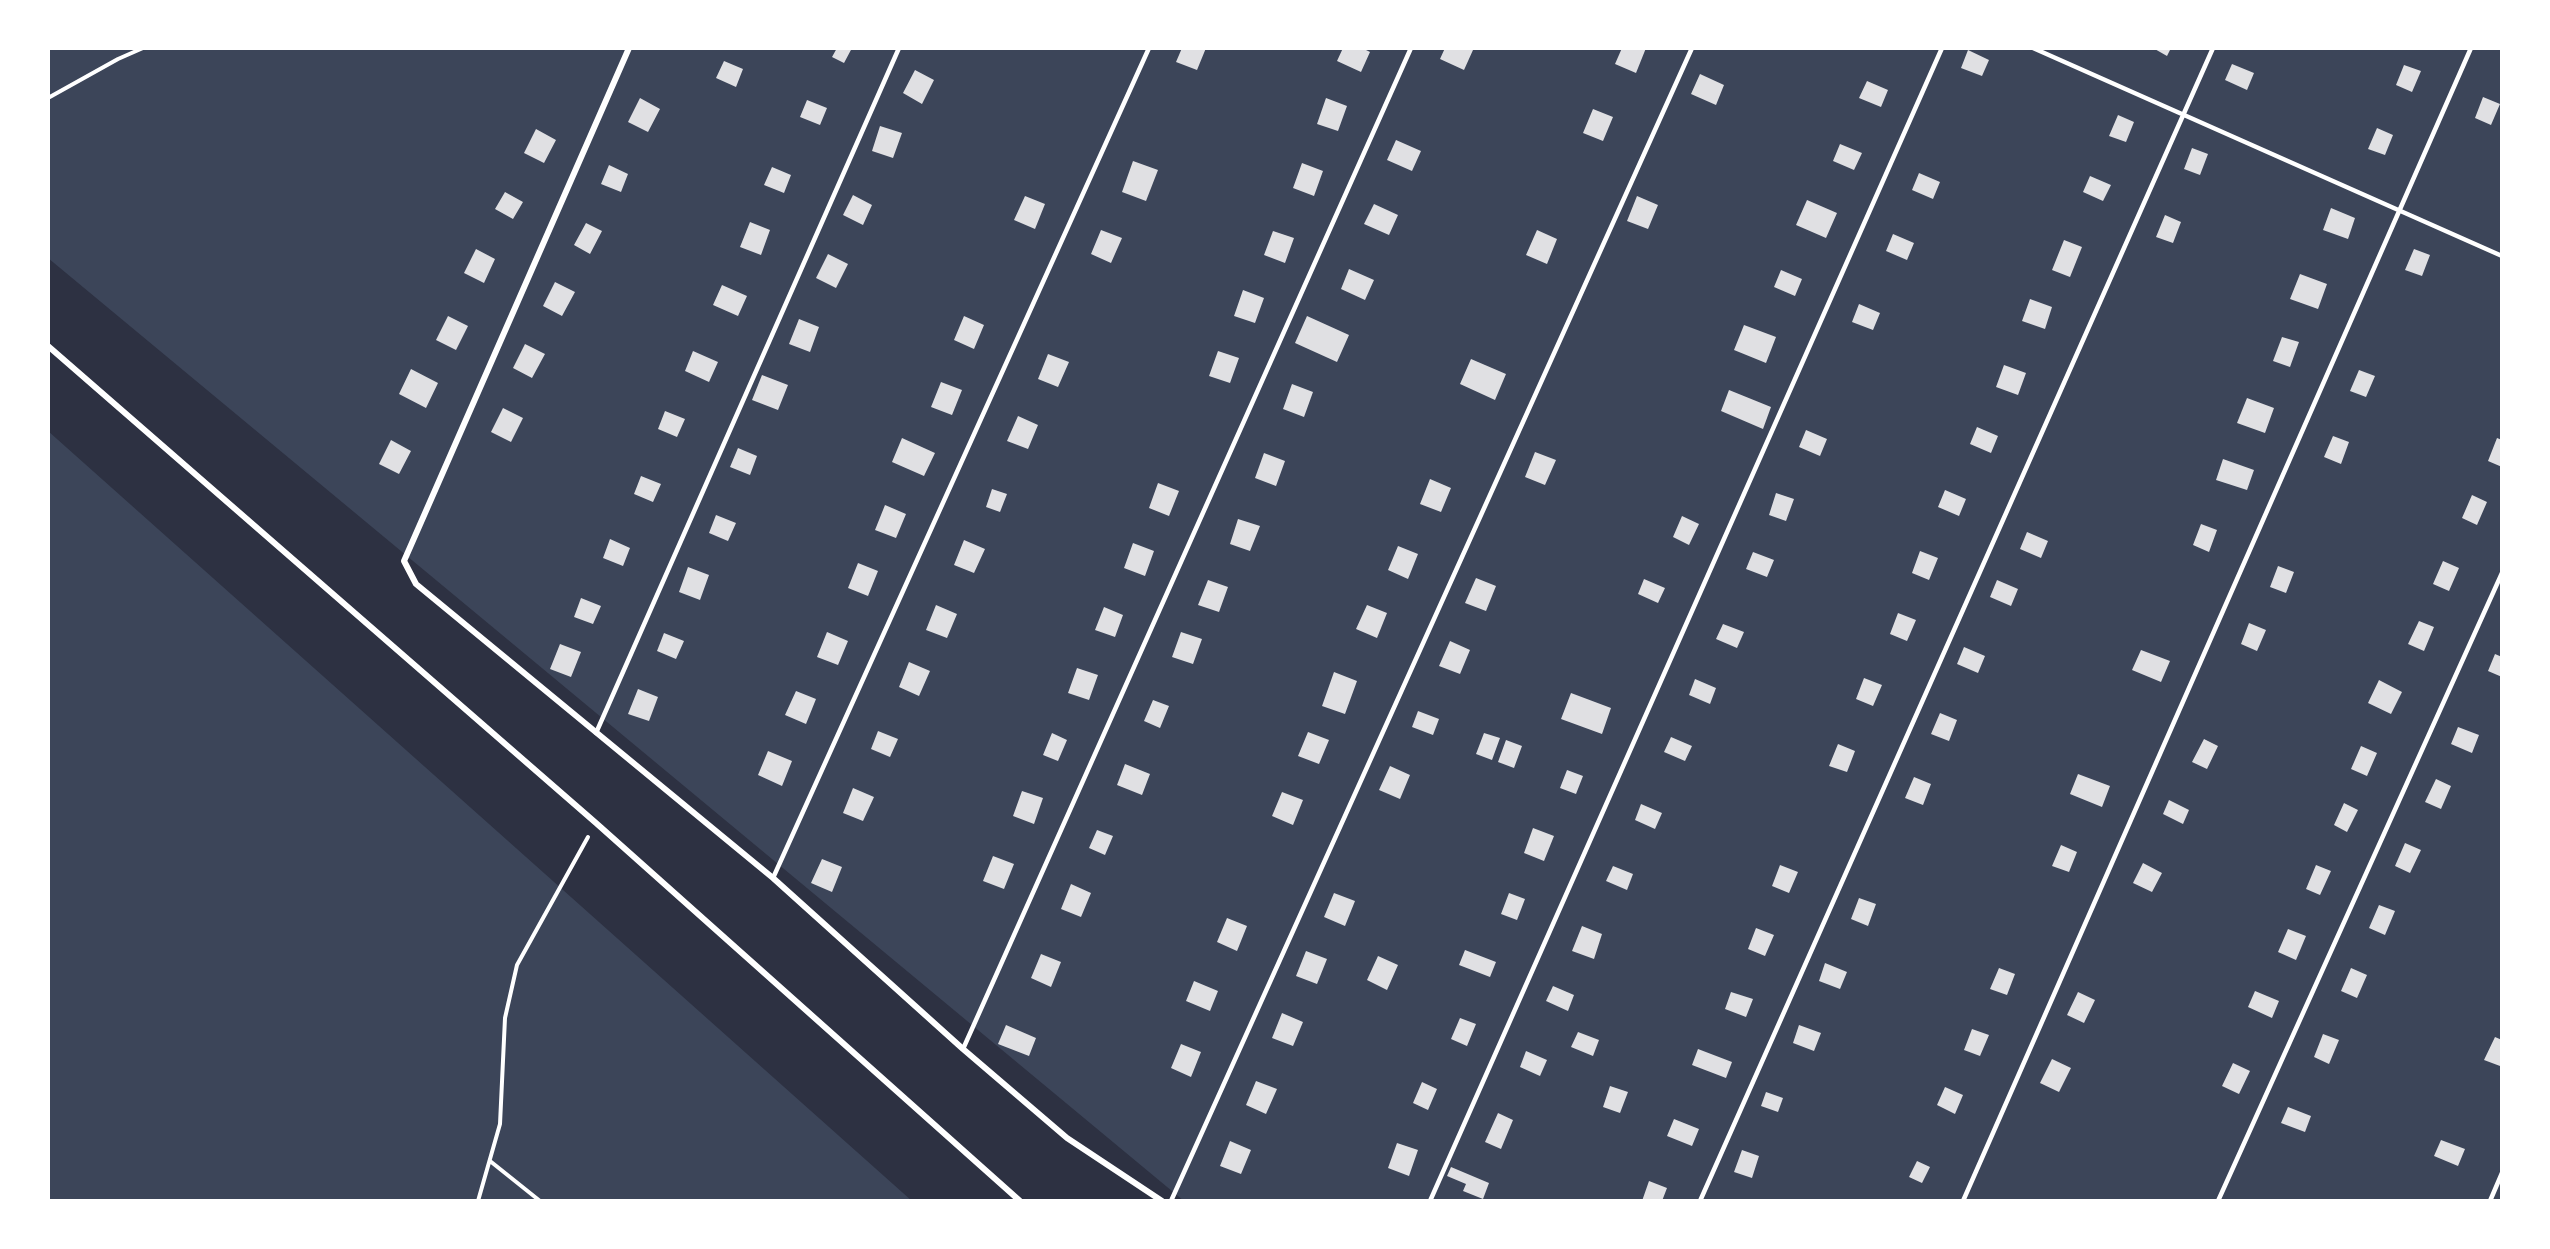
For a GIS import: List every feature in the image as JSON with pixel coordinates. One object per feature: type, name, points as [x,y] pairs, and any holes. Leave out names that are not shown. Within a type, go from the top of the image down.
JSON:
[{"type":"street","points":[[629,48],[404,561],[416,584],[773,878],[963,1049],[1067,1138],[1162,1201]]},
{"type":"street","points":[[48,346],[596,823],[1020,1201]]},
{"type":"lane","points":[[596,733],[899,48]]},
{"type":"lane","points":[[773,878],[1149,48]]},
{"type":"lane","points":[[963,1049],[1411,48]]},
{"type":"lane","points":[[1171,1201],[1692,48]]},
{"type":"lane","points":[[1430,1201],[1942,48]]},
{"type":"lane","points":[[2034,48],[2502,256]]},
{"type":"lane","points":[[1700,1201],[2213,48]]},
{"type":"lane","points":[[1963,1201],[2471,48]]},
{"type":"lane","points":[[2218,1201],[2502,573]]},
{"type":"lane","points":[[2490,1201],[2502,1173]]},
{"type":"path","points":[[48,98],[118,59],[143,48]]},
{"type":"path","points":[[478,1201],[500,1124],[505,1018],[517,965],[596,823]]},
{"type":"path","points":[[490,1161],[540,1201]]},
{"type":"shaded area","points":[[48,48],[2502,48],[2502,1201],[1184,1201],[48,258]]},
{"type":"shaded area","points":[[48,431],[912,1201],[48,1201]]},
{"type":"building","points":[[837,48],[852,48],[844,63],[832,57]]},
{"type":"building","points":[[1182,48],[1206,48],[1197,70],[1176,62]]},
{"type":"building","points":[[1343,48],[1362,48],[1370,52],[1361,72],[1337,61]]},
{"type":"building","points":[[1445,48],[1473,50],[1464,70],[1440,59]]},
{"type":"building","points":[[1622,48],[1646,48],[1636,73],[1615,64]]},
{"type":"building","points":[[2153,48],[2171,48],[2167,56]]},
{"type":"building","points":[[1968,50],[1989,60],[1982,76],[1961,68]]},
{"type":"building","points":[[724,61],[743,69],[736,87],[716,78]]},
{"type":"building","points":[[2232,64],[2254,73],[2247,90],[2225,80]]},
{"type":"building","points":[[2404,65],[2421,71],[2412,92],[2396,85]]},
{"type":"building","points":[[915,70],[934,80],[922,104],[903,93]]},
{"type":"building","points":[[1700,74],[1724,85],[1716,105],[1691,94]]},
{"type":"building","points":[[1867,81],[1888,90],[1881,107],[1859,98]]},
{"type":"building","points":[[2483,97],[2500,104],[2491,125],[2475,118]]},
{"type":"building","points":[[640,98],[660,109],[648,132],[628,122]]},
{"type":"building","points":[[1326,98],[1347,106],[1338,131],[1317,124]]},
{"type":"building","points":[[807,100],[827,108],[820,125],[800,117]]},
{"type":"building","points":[[1593,109],[1613,117],[1603,141],[1583,133]]},
{"type":"building","points":[[2118,115],[2134,122],[2126,142],[2109,136]]},
{"type":"building","points":[[880,126],[902,133],[893,158],[872,151]]},
{"type":"building","points":[[2377,128],[2393,135],[2385,155],[2368,149]]},
{"type":"building","points":[[536,129],[556,140],[544,163],[524,153]]},
{"type":"building","points":[[1396,140],[1421,151],[1412,171],[1387,160]]},
{"type":"building","points":[[1840,144],[1862,153],[1854,170],[1833,161]]},
{"type":"building","points":[[2192,148],[2208,154],[2200,175],[2184,169]]},
{"type":"building","points":[[1133,161],[1158,170],[1146,201],[1122,192]]},
{"type":"building","points":[[1302,163],[1323,171],[1314,196],[1293,188]]},
{"type":"building","points":[[609,165],[628,174],[621,192],[601,184]]},
{"type":"building","points":[[772,167],[791,175],[784,193],[764,185]]},
{"type":"building","points":[[1919,173],[1940,182],[1933,199],[1912,190]]},
{"type":"building","points":[[2090,176],[2111,185],[2103,201],[2083,192]]},
{"type":"building","points":[[505,192],[523,202],[513,219],[495,209]]},
{"type":"building","points":[[853,195],[872,205],[863,225],[843,215]]},
{"type":"building","points":[[1025,196],[1045,204],[1035,229],[1014,220]]},
{"type":"building","points":[[1637,196],[1658,205],[1648,229],[1627,221]]},
{"type":"building","points":[[1807,200],[1837,213],[1826,238],[1796,225]]},
{"type":"building","points":[[1374,204],[1398,215],[1389,235],[1364,224]]},
{"type":"building","points":[[2331,208],[2355,218],[2348,239],[2323,230]]},
{"type":"building","points":[[2165,215],[2181,222],[2173,243],[2156,237]]},
{"type":"building","points":[[750,222],[770,230],[761,255],[740,247]]},
{"type":"building","points":[[586,223],[602,231],[590,254],[574,245]]},
{"type":"building","points":[[1101,230],[1122,238],[1111,263],[1091,254]]},
{"type":"building","points":[[1537,230],[1557,239],[1547,264],[1526,255]]},
{"type":"building","points":[[1273,231],[1294,238],[1285,263],[1264,255]]},
{"type":"building","points":[[1893,234],[1914,243],[1907,260],[1886,251]]},
{"type":"building","points":[[2064,240],[2082,247],[2070,277],[2052,270]]},
{"type":"building","points":[[476,249],[495,259],[484,283],[464,273]]},
{"type":"building","points":[[2414,249],[2430,255],[2422,276],[2405,270]]},
{"type":"building","points":[[828,254],[848,264],[836,288],[816,278]]},
{"type":"building","points":[[1349,269],[1374,280],[1365,300],[1341,289]]},
{"type":"building","points":[[1781,270],[1802,279],[1795,296],[1774,287]]},
{"type":"building","points":[[2300,274],[2327,284],[2318,309],[2290,299]]},
{"type":"building","points":[[555,282],[575,292],[562,316],[543,306]]},
{"type":"building","points":[[722,285],[747,296],[738,316],[713,305]]},
{"type":"building","points":[[1243,290],[1264,298],[1255,323],[1234,316]]},
{"type":"building","points":[[2030,299],[2052,307],[2045,329],[2022,321]]},
{"type":"building","points":[[1859,304],[1880,313],[1873,330],[1852,322]]},
{"type":"building","points":[[448,316],[468,326],[456,350],[436,340]]},
{"type":"building","points":[[964,316],[984,325],[974,349],[954,340]]},
{"type":"building","points":[[1307,316],[1349,335],[1337,362],[1295,343]]},
{"type":"building","points":[[799,319],[819,327],[810,352],[789,344]]},
{"type":"building","points":[[1744,325],[1776,337],[1766,363],[1734,350]]},
{"type":"building","points":[[2282,337],[2299,342],[2290,367],[2273,361]]},
{"type":"building","points":[[525,344],[545,354],[532,378],[513,368]]},
{"type":"building","points":[[693,351],[718,362],[709,382],[685,371]]},
{"type":"building","points":[[1218,351],[1239,358],[1230,383],[1209,376]]},
{"type":"building","points":[[1048,354],[1069,362],[1058,387],[1038,379]]},
{"type":"building","points":[[1471,359],[1506,374],[1495,400],[1460,384]]},
{"type":"building","points":[[2004,365],[2026,373],[2018,395],[1996,387]]},
{"type":"building","points":[[411,369],[438,383],[426,408],[399,394]]},
{"type":"building","points":[[2359,370],[2375,376],[2366,397],[2350,391]]},
{"type":"building","points":[[762,375],[788,385],[778,410],[752,400]]},
{"type":"building","points":[[941,382],[962,390],[952,415],[931,407]]},
{"type":"building","points":[[1292,384],[1313,392],[1304,417],[1283,409]]},
{"type":"building","points":[[1729,390],[1771,407],[1763,429],[1721,411]]},
{"type":"building","points":[[2247,398],[2274,408],[2265,433],[2237,423]]},
{"type":"building","points":[[503,408],[523,418],[511,442],[491,432]]},
{"type":"building","points":[[665,411],[685,419],[677,437],[658,429]]},
{"type":"building","points":[[1018,416],[1038,425],[1028,449],[1007,441]]},
{"type":"building","points":[[1977,427],[1998,436],[1991,453],[1970,444]]},
{"type":"building","points":[[1806,430],[1827,439],[1820,456],[1799,447]]},
{"type":"building","points":[[2333,436],[2349,442],[2341,464],[2324,457]]},
{"type":"building","points":[[902,438],[935,453],[924,476],[892,462]]},
{"type":"building","points":[[2497,438],[2502,440],[2502,467],[2488,461]]},
{"type":"building","points":[[391,440],[411,451],[399,474],[379,464]]},
{"type":"building","points":[[738,448],[757,456],[750,475],[730,467]]},
{"type":"building","points":[[1535,452],[1556,460],[1545,485],[1525,477]]},
{"type":"building","points":[[1264,453],[1285,461],[1276,486],[1255,478]]},
{"type":"building","points":[[2223,459],[2254,470],[2247,490],[2216,480]]},
{"type":"building","points":[[641,476],[661,484],[653,502],[634,494]]},
{"type":"building","points":[[1430,479],[1451,488],[1441,512],[1420,504]]},
{"type":"building","points":[[1158,483],[1179,491],[1169,516],[1149,508]]},
{"type":"building","points":[[992,489],[1007,494],[1000,512],[986,507]]},
{"type":"building","points":[[1945,490],[1966,499],[1959,516],[1938,507]]},
{"type":"building","points":[[1776,493],[1794,499],[1786,521],[1769,515]]},
{"type":"building","points":[[2472,495],[2487,502],[2477,525],[2462,518]]},
{"type":"building","points":[[885,505],[906,514],[896,538],[875,530]]},
{"type":"building","points":[[716,515],[736,523],[728,541],[709,533]]},
{"type":"building","points":[[1682,516],[1699,524],[1689,545],[1673,537]]},
{"type":"building","points":[[1238,519],[1260,526],[1250,551],[1230,544]]},
{"type":"building","points":[[2201,524],[2217,530],[2209,552],[2193,545]]},
{"type":"building","points":[[2027,532],[2048,541],[2041,558],[2020,549]]},
{"type":"building","points":[[610,539],[630,548],[623,566],[603,558]]},
{"type":"building","points":[[964,540],[985,549],[974,573],[954,565]]},
{"type":"building","points":[[1133,543],[1154,551],[1145,576],[1124,568]]},
{"type":"building","points":[[1398,546],[1418,554],[1408,579],[1388,570]]},
{"type":"building","points":[[1920,551],[1938,558],[1929,580],[1912,573]]},
{"type":"building","points":[[1753,552],[1774,560],[1767,577],[1746,569]]},
{"type":"building","points":[[2443,561],[2459,568],[2449,591],[2433,584]]},
{"type":"building","points":[[858,563],[878,571],[868,596],[848,588]]},
{"type":"building","points":[[2278,566],[2294,572],[2286,593],[2270,587]]},
{"type":"building","points":[[688,567],[709,575],[700,600],[679,592]]},
{"type":"building","points":[[1476,578],[1496,586],[1486,611],[1465,603]]},
{"type":"building","points":[[1644,579],[1665,588],[1658,603],[1638,594]]},
{"type":"building","points":[[1208,580],[1228,587],[1219,612],[1198,605]]},
{"type":"building","points":[[1997,580],[2018,589],[2011,606],[1990,597]]},
{"type":"building","points":[[581,598],[601,606],[593,624],[574,617]]},
{"type":"building","points":[[936,605],[957,614],[947,638],[926,630]]},
{"type":"building","points":[[1367,605],[1387,613],[1377,638],[1356,629]]},
{"type":"building","points":[[1104,607],[1123,615],[1115,637],[1095,630]]},
{"type":"building","points":[[1898,613],[1916,620],[1907,641],[1890,634]]},
{"type":"building","points":[[2419,621],[2434,627],[2424,651],[2408,644]]},
{"type":"building","points":[[2249,623],[2266,630],[2257,651],[2241,644]]},
{"type":"building","points":[[1723,624],[1744,632],[1737,648],[1716,639]]},
{"type":"building","points":[[827,632],[848,641],[838,665],[817,657]]},
{"type":"building","points":[[1181,632],[1202,639],[1193,664],[1172,657]]},
{"type":"building","points":[[664,633],[684,641],[676,659],[657,651]]},
{"type":"building","points":[[1450,641],[1470,650],[1460,674],[1439,666]]},
{"type":"building","points":[[560,644],[581,652],[571,677],[550,669]]},
{"type":"building","points":[[1964,647],[1985,656],[1978,673],[1957,664]]},
{"type":"building","points":[[2141,650],[2170,661],[2161,682],[2132,670]]},
{"type":"building","points":[[2495,654],[2502,657],[2502,677],[2488,671]]},
{"type":"building","points":[[909,662],[930,671],[919,696],[899,687]]},
{"type":"building","points":[[1077,668],[1098,675],[1089,700],[1068,693]]},
{"type":"building","points":[[1334,672],[1357,681],[1345,714],[1322,706]]},
{"type":"building","points":[[1864,678],[1882,685],[1873,706],[1856,699]]},
{"type":"building","points":[[1695,679],[1716,688],[1710,704],[1689,695]]},
{"type":"building","points":[[2379,680],[2402,692],[2391,714],[2368,703]]},
{"type":"building","points":[[638,689],[658,697],[649,721],[628,714]]},
{"type":"building","points":[[796,691],[816,699],[806,724],[785,715]]},
{"type":"building","points":[[1571,693],[1611,708],[1602,734],[1561,719]]},
{"type":"building","points":[[1153,700],[1169,706],[1160,728],[1144,721]]},
{"type":"building","points":[[1418,711],[1439,719],[1433,735],[1412,727]]},
{"type":"building","points":[[1940,713],[1957,720],[1949,741],[1931,734]]},
{"type":"building","points":[[2458,727],[2479,735],[2472,753],[2451,744]]},
{"type":"building","points":[[878,731],[898,739],[890,757],[871,749]]},
{"type":"building","points":[[1308,732],[1329,740],[1319,764],[1298,756]]},
{"type":"building","points":[[1052,733],[1067,740],[1058,761],[1043,755]]},
{"type":"building","points":[[1484,733],[1500,738],[1492,760],[1476,754]]},
{"type":"building","points":[[1671,737],[1692,746],[1685,761],[1664,752]]},
{"type":"building","points":[[2204,739],[2218,746],[2207,769],[2192,762]]},
{"type":"building","points":[[1506,740],[1522,746],[1514,768],[1498,762]]},
{"type":"building","points":[[1838,744],[1855,751],[1847,772],[1829,766]]},
{"type":"building","points":[[2361,746],[2377,753],[2367,776],[2351,769]]},
{"type":"building","points":[[768,751],[792,761],[782,786],[758,775]]},
{"type":"building","points":[[1125,764],[1150,774],[1142,795],[1117,785]]},
{"type":"building","points":[[1390,766],[1410,775],[1400,799],[1379,790]]},
{"type":"building","points":[[1567,770],[1583,776],[1576,794],[1560,788]]},
{"type":"building","points":[[2078,774],[2110,786],[2102,807],[2070,794]]},
{"type":"building","points":[[1914,777],[1931,784],[1923,805],[1905,798]]},
{"type":"building","points":[[2436,779],[2451,786],[2441,809],[2425,802]]},
{"type":"building","points":[[853,788],[874,797],[863,821],[843,813]]},
{"type":"building","points":[[1022,791],[1043,798],[1034,824],[1013,816]]},
{"type":"building","points":[[1282,792],[1303,800],[1293,825],[1272,816]]},
{"type":"building","points":[[2169,800],[2189,810],[2183,824],[2163,814]]},
{"type":"building","points":[[2344,803],[2358,810],[2347,832],[2334,825]]},
{"type":"building","points":[[1641,804],[1662,813],[1655,829],[1635,820]]},
{"type":"building","points":[[1533,828],[1554,836],[1544,861],[1524,853]]},
{"type":"building","points":[[1097,830],[1113,836],[1105,855],[1089,848]]},
{"type":"building","points":[[2405,843],[2421,850],[2410,873],[2395,866]]},
{"type":"building","points":[[2061,845],[2077,852],[2069,872],[2052,866]]},
{"type":"building","points":[[993,856],[1014,864],[1004,889],[983,881]]},
{"type":"building","points":[[822,859],[842,867],[832,892],[811,883]]},
{"type":"building","points":[[2143,863],[2162,873],[2152,892],[2133,883]]},
{"type":"building","points":[[1780,865],[1798,872],[1789,893],[1772,886]]},
{"type":"building","points":[[2316,865],[2331,871],[2320,895],[2306,889]]},
{"type":"building","points":[[1613,866],[1633,874],[1627,890],[1606,881]]},
{"type":"building","points":[[1071,884],[1091,893],[1081,917],[1061,909]]},
{"type":"building","points":[[1334,893],[1355,901],[1345,926],[1324,917]]},
{"type":"building","points":[[1509,893],[1525,899],[1517,920],[1501,914]]},
{"type":"building","points":[[1859,898],[1876,904],[1868,926],[1851,919]]},
{"type":"building","points":[[2379,905],[2395,911],[2385,935],[2369,928]]},
{"type":"building","points":[[1227,918],[1247,926],[1237,951],[1217,942]]},
{"type":"building","points":[[1582,926],[1602,934],[1594,959],[1572,951]]},
{"type":"building","points":[[1756,928],[1774,935],[1765,956],[1748,949]]},
{"type":"building","points":[[2288,929],[2306,936],[2296,960],[2278,952]]},
{"type":"building","points":[[1465,950],[1496,962],[1490,977],[1459,965]]},
{"type":"building","points":[[1306,951],[1327,959],[1317,984],[1296,976]]},
{"type":"building","points":[[1041,954],[1061,962],[1051,987],[1031,978]]},
{"type":"building","points":[[1378,956],[1398,965],[1387,990],[1367,980]]},
{"type":"building","points":[[1825,963],[1847,972],[1840,989],[1819,981]]},
{"type":"building","points":[[1999,968],[2015,974],[2007,995],[1990,989]]},
{"type":"building","points":[[2351,968],[2367,975],[2357,998],[2341,991]]},
{"type":"building","points":[[1194,981],[1218,991],[1210,1011],[1186,1001]]},
{"type":"building","points":[[1553,986],[1574,995],[1568,1011],[1546,1001]]},
{"type":"building","points":[[2255,991],[2279,1001],[2272,1018],[2248,1007]]},
{"type":"building","points":[[1731,992],[1753,999],[1746,1017],[1725,1009]]},
{"type":"building","points":[[2078,992],[2095,1000],[2084,1023],[2067,1015]]},
{"type":"building","points":[[1282,1013],[1303,1022],[1293,1046],[1272,1038]]},
{"type":"building","points":[[1460,1018],[1476,1024],[1467,1046],[1451,1039]]},
{"type":"building","points":[[1006,1025],[1036,1038],[1029,1056],[998,1044]]},
{"type":"building","points":[[1799,1025],[1821,1033],[1814,1051],[1793,1043]]},
{"type":"building","points":[[1972,1029],[1989,1035],[1980,1056],[1964,1050]]},
{"type":"building","points":[[1578,1032],[1599,1040],[1593,1056],[1571,1047]]},
{"type":"building","points":[[2323,1034],[2339,1040],[2329,1064],[2314,1057]]},
{"type":"building","points":[[2495,1037],[2502,1040],[2500,1066],[2484,1060]]},
{"type":"building","points":[[1181,1044],[1201,1052],[1191,1077],[1171,1068]]},
{"type":"building","points":[[1698,1049],[1732,1062],[1726,1078],[1692,1065]]},
{"type":"building","points":[[1526,1051],[1547,1060],[1540,1076],[1520,1067]]},
{"type":"building","points":[[2052,1059],[2071,1068],[2059,1092],[2040,1083]]},
{"type":"building","points":[[2233,1063],[2250,1071],[2239,1094],[2222,1086]]},
{"type":"building","points":[[1256,1081],[1277,1089],[1266,1114],[1246,1105]]},
{"type":"building","points":[[1422,1082],[1437,1089],[1428,1110],[1413,1103]]},
{"type":"building","points":[[1610,1086],[1628,1092],[1620,1113],[1603,1107]]},
{"type":"building","points":[[1945,1087],[1963,1095],[1955,1114],[1937,1105]]},
{"type":"building","points":[[1766,1092],[1783,1098],[1778,1112],[1761,1106]]},
{"type":"building","points":[[2288,1107],[2311,1116],[2305,1132],[2281,1123]]},
{"type":"building","points":[[1498,1113],[1513,1120],[1501,1149],[1485,1142]]},
{"type":"building","points":[[1674,1119],[1699,1129],[1692,1146],[1667,1136]]},
{"type":"building","points":[[2441,1140],[2465,1149],[2458,1166],[2434,1156]]},
{"type":"building","points":[[1230,1141],[1251,1150],[1241,1174],[1220,1166]]},
{"type":"building","points":[[1397,1143],[1418,1150],[1409,1176],[1388,1168]]},
{"type":"building","points":[[1742,1150],[1759,1156],[1752,1178],[1734,1172]]},
{"type":"building","points":[[1917,1161],[1930,1167],[1922,1183],[1909,1177]]},
{"type":"building","points":[[1451,1167],[1489,1183],[1483,1199],[1463,1191],[1466,1184],[1447,1176]]},
{"type":"building","points":[[1649,1181],[1667,1188],[1662,1201],[1642,1201]]}]
